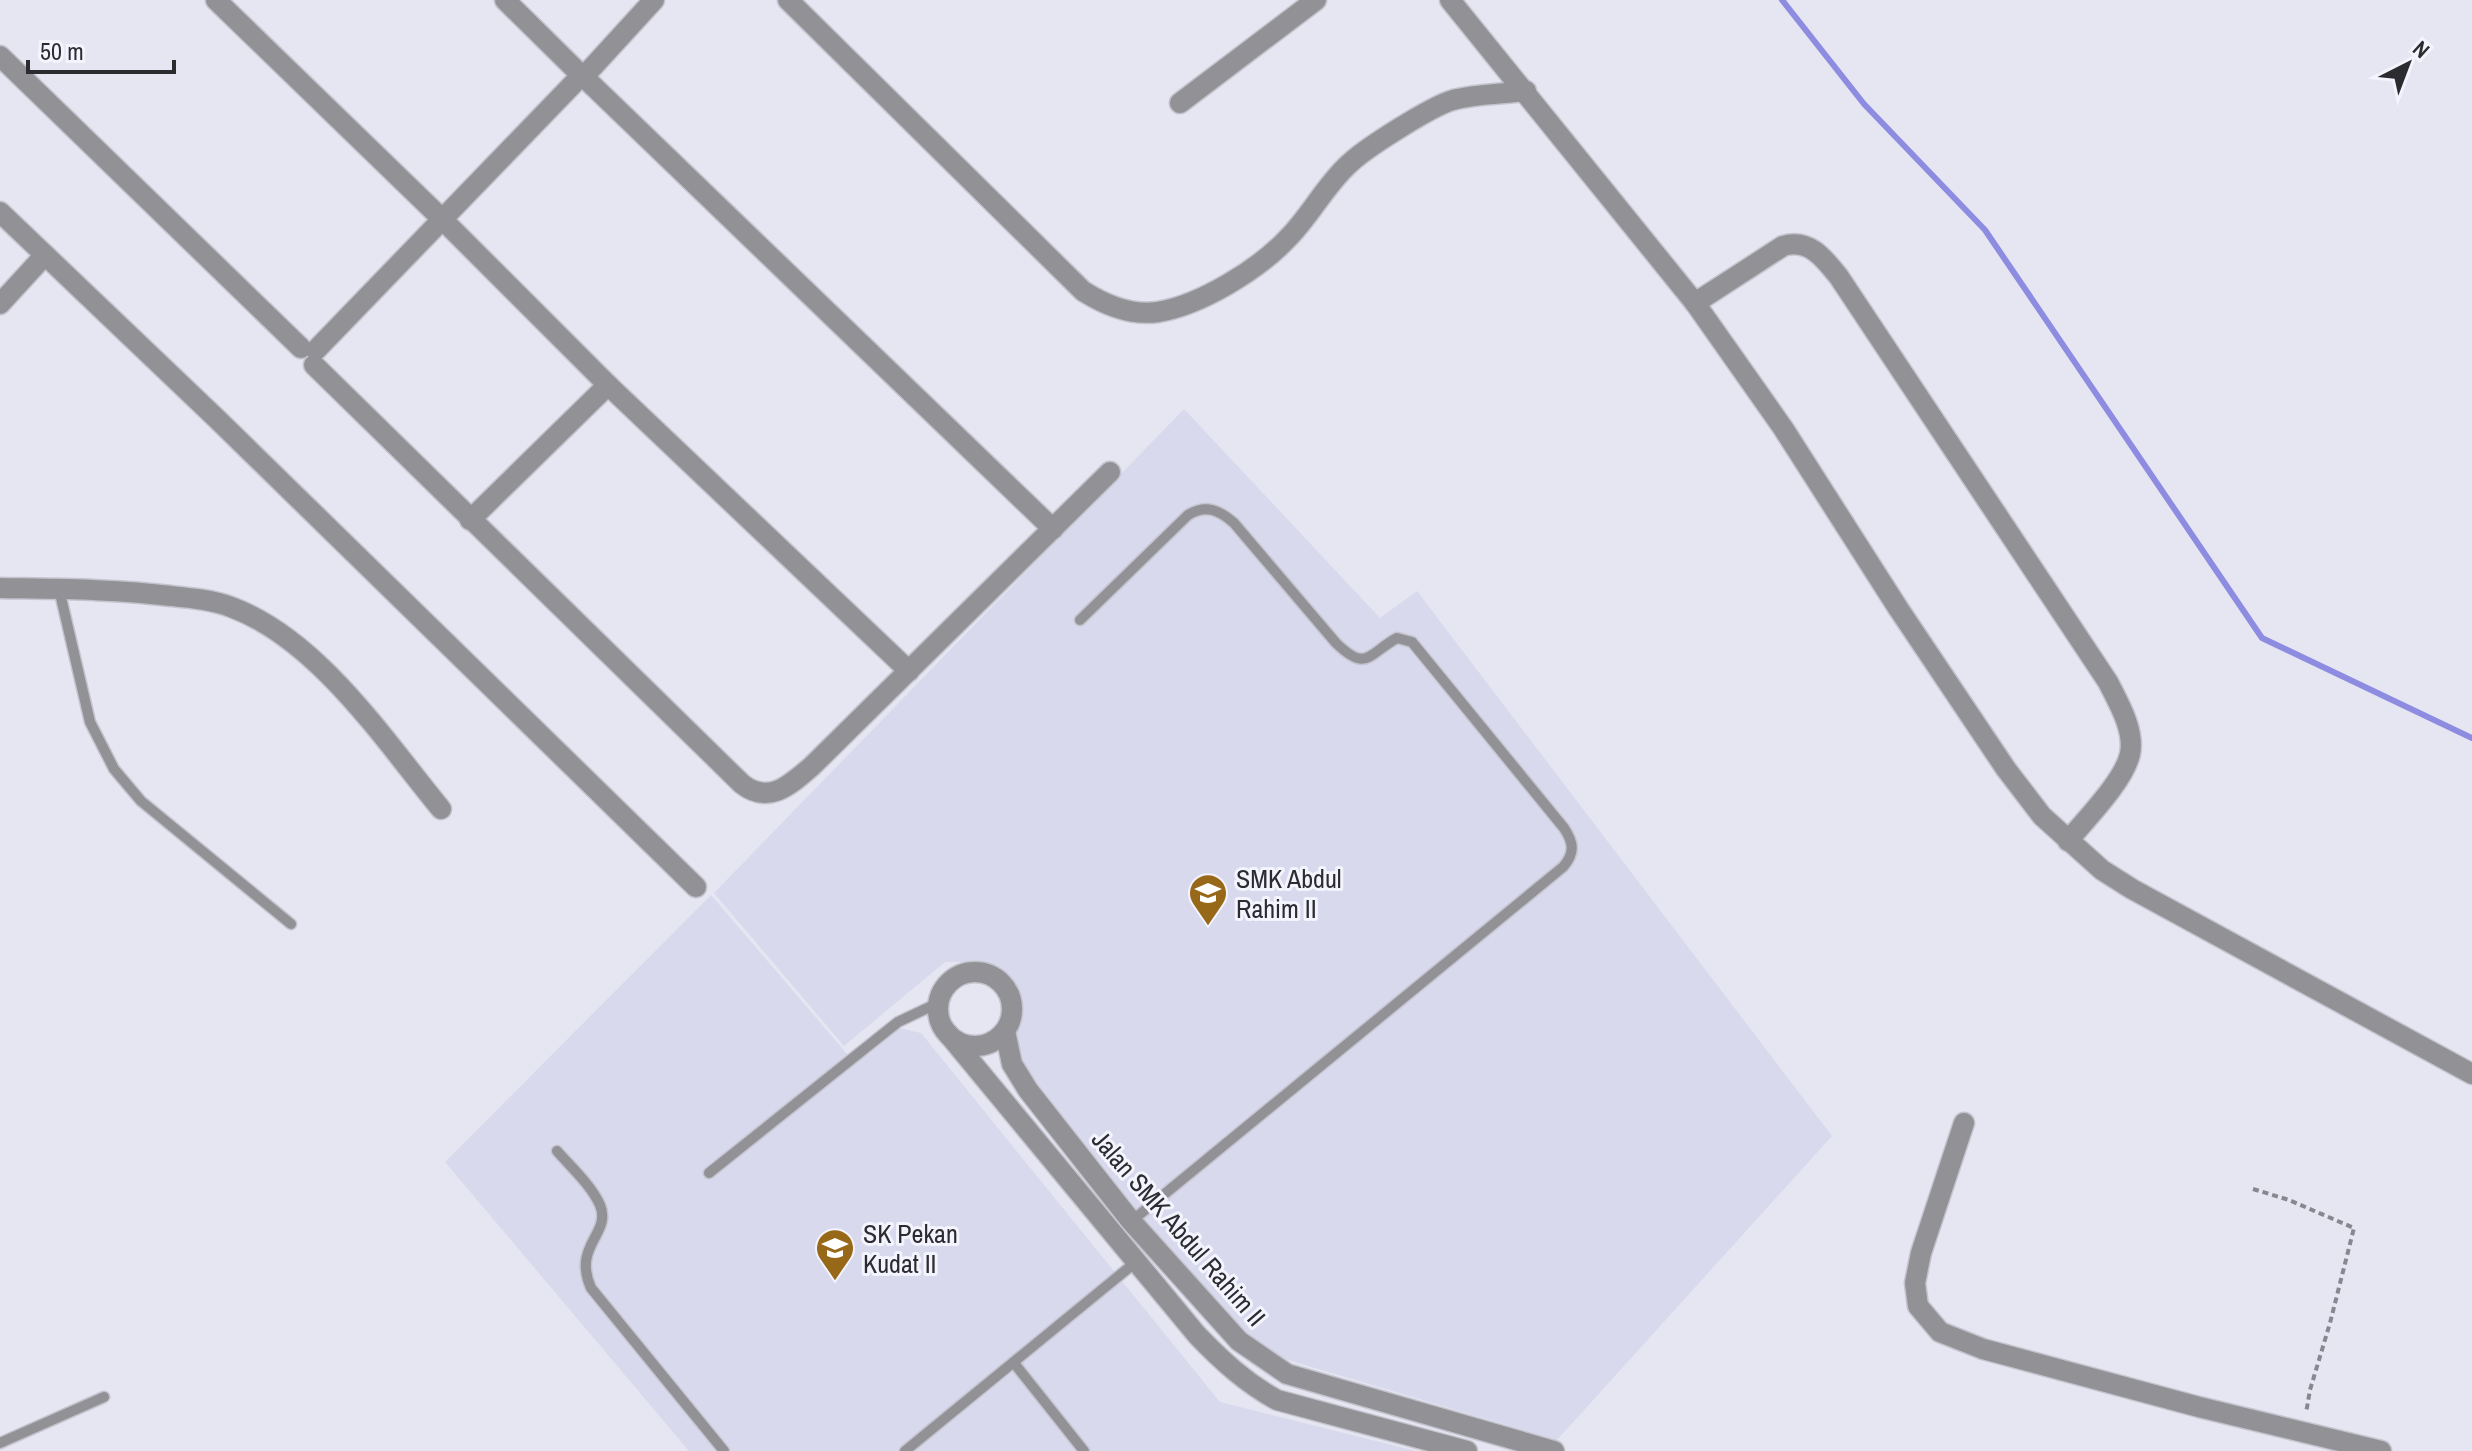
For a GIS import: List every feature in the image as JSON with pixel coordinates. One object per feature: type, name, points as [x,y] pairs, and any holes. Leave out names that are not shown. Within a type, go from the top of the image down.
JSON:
[{"type":"street","points":[[216,0],[608,385],[909,671]]},
{"type":"street","points":[[505,0],[1053,529]]},
{"type":"street","points":[[310,354],[654,0]]},
{"type":"street","points":[[788,0],[1083,291],[1117,308],[1133,311],[1156,312],[1179,305],[1204,296],[1249,270],[1287,240],[1349,163],[1431,109],[1454,100],[1526,91]]},
{"type":"street","points":[[1180,103],[1316,0]]},
{"type":"street","points":[[1450,0],[1695,303],[1783,428],[2006,769],[2042,816],[2102,870],[2132,889],[2472,1074]]},
{"type":"street","points":[[0,56],[310,354],[470,520],[742,784],[758,794],[778,791],[790,785],[1110,472]]},
{"type":"street","points":[[0,212],[696,887]]},
{"type":"street","points":[[1695,303],[1783,246],[1792,244],[1803,244],[1813,250],[1826,260],[1839,277],[2108,682],[2118,703],[2130,740],[2130,754],[2113,785],[2068,841]]},
{"type":"street","points":[[0,304],[45,255]]},
{"type":"street","points":[[470,520],[608,385]]},
{"type":"street","points":[[0,588],[131,591],[199,599],[231,607],[261,622],[318,665],[441,809]]},
{"type":"street","points":[[962,974],[987,974],[999,980],[1007,990],[1012,1002],[1012,1015],[1005,1031],[989,1044],[964,1045],[944,1029],[938,1003],[951,981],[962,974]]},
{"type":"street","name":"Jalan SMK Abdul Rahim II","points":[[944,1029],[1197,1335],[1228,1367],[1253,1387],[1277,1400],[1467,1451]]},
{"type":"street","name":"Jalan SMK Abdul Rahim II","points":[[1005,1031],[1012,1064],[1024,1084],[1131,1221],[1228,1330],[1287,1374],[1554,1451]]},
{"type":"street","points":[[1964,1123],[1921,1253],[1915,1283],[1918,1306],[1940,1332],[1983,1349],[2199,1407],[2381,1451]]},
{"type":"lane","points":[[1080,620],[1188,515],[1205,508],[1220,512],[1234,523],[1336,643],[1353,658],[1362,660],[1371,657],[1397,638],[1412,642],[1564,828],[1573,845],[1573,852],[1563,867],[1115,1235]]},
{"type":"lane","points":[[59,589],[90,722],[114,769],[141,801],[291,924]]},
{"type":"lane","points":[[709,1173],[898,1022],[938,1003]]},
{"type":"lane","points":[[557,1151],[593,1195],[601,1211],[600,1226],[588,1250],[584,1267],[591,1288],[724,1451]]},
{"type":"lane","points":[[905,1451],[1137,1261]]},
{"type":"lane","points":[[1014,1363],[1084,1451]]},
{"type":"lane","points":[[0,1443],[104,1397]]},
{"type":"path","points":[[2253,1189],[2289,1200],[2354,1228],[2310,1390],[2303,1431]]},
{"type":"shaded area","name":"SMK Abdul Rahim II","points":[[1184,409],[1380,618],[1417,591],[1832,1136],[1557,1440],[1271,1355],[1218,1312],[1014,1066],[1018,993],[985,962],[945,962],[844,1046],[714,893]]},
{"type":"shaded area","name":"SK Pekan Kudat II","points":[[711,895],[853,1061],[895,1027],[921,1033],[1220,1402],[1416,1451],[689,1451],[445,1162]]},
{"type":"waterway","points":[[1782,0],[1864,104],[1985,230],[2262,638],[2472,738]]},
{"type":"place","name":"SMK Abdul Rahim II","points":[[1208,927]]},
{"type":"place","name":"SK Pekan Kudat II","points":[[835,1282]]}]
